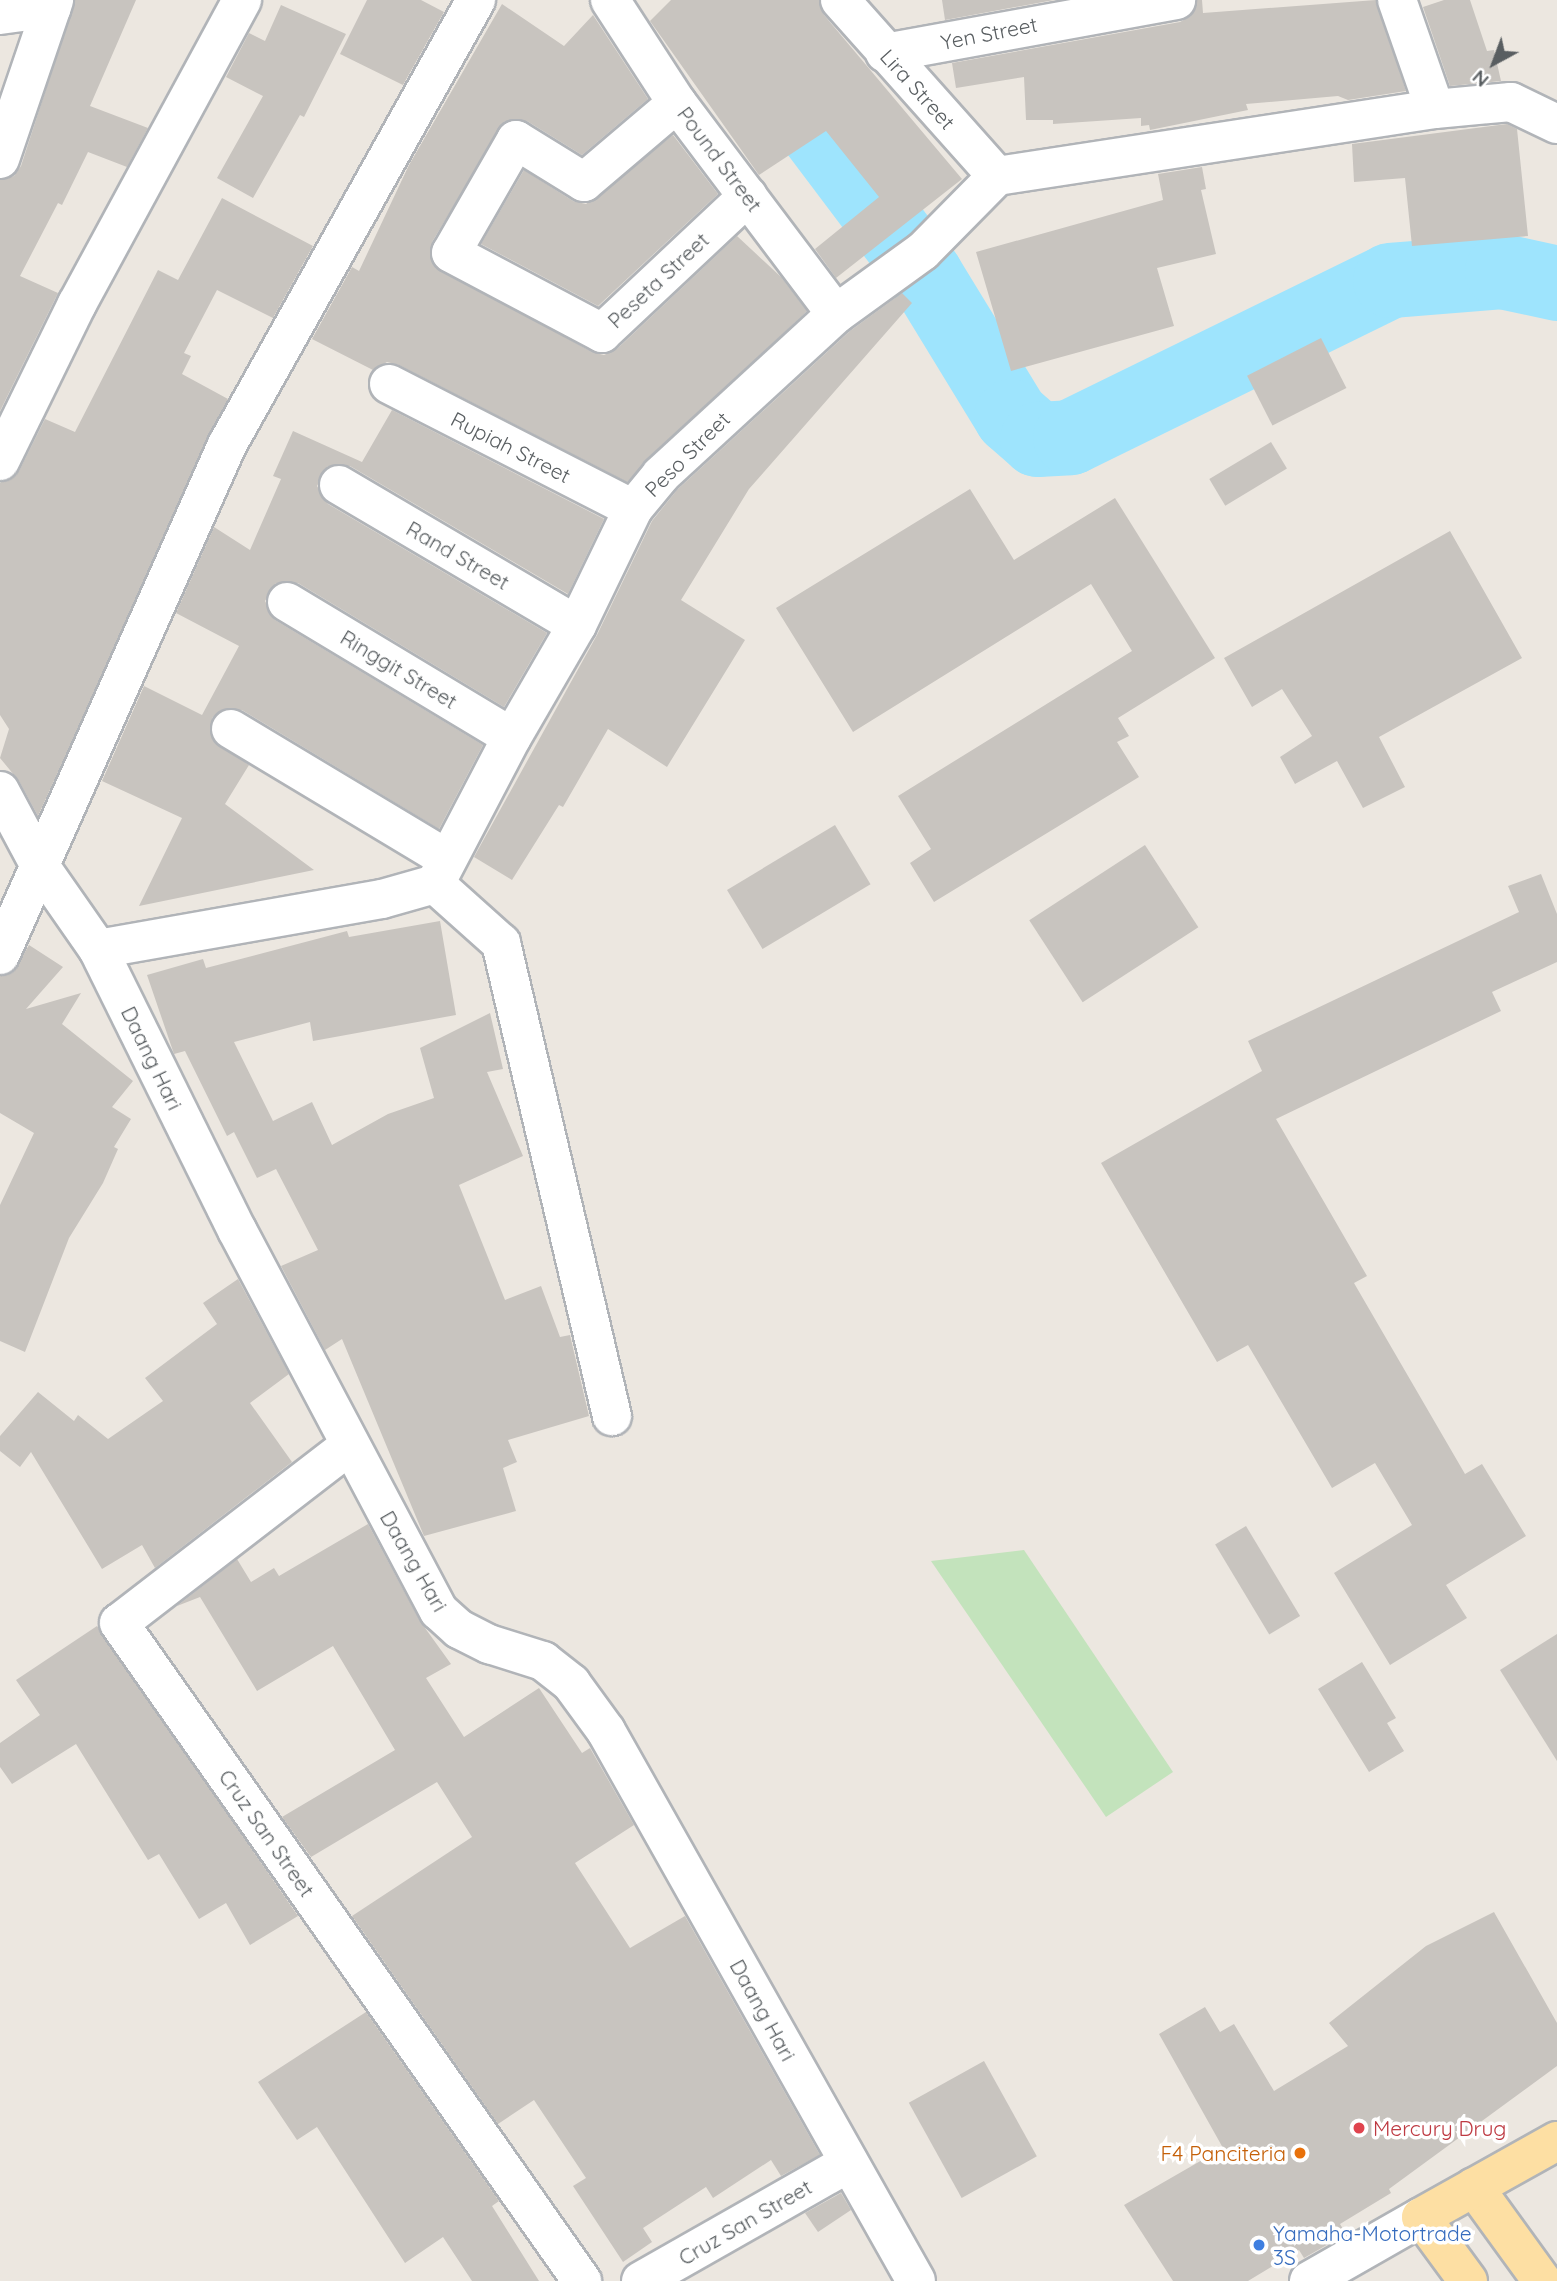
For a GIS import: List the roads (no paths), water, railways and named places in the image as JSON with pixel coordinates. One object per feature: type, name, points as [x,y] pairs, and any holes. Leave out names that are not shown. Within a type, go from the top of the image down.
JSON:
[{"type":"main road","points":[[1468,2281],[1421,2217],[1557,2141]]},
{"type":"main road","points":[[1474,2187],[1542,2281]]},
{"type":"street","points":[[0,461],[77,304],[242,0]]},
{"type":"street","points":[[0,955],[227,445],[476,0]]},
{"type":"street","name":"Pound Street","points":[[610,0],[677,103],[836,314]]},
{"type":"street","name":"Lira Street","points":[[840,0],[997,176]]},
{"type":"street","name":"Yen Street","points":[[885,53],[1123,4],[1176,0]]},
{"type":"street","points":[[1397,0],[1435,109]]},
{"type":"street","points":[[0,15],[53,4]]},
{"type":"street","points":[[0,159],[53,4]]},
{"type":"street","points":[[997,176],[1435,109],[1511,102],[1557,124]]},
{"type":"street","name":"Peseta Street","points":[[677,103],[584,182],[516,140],[451,253],[602,333],[748,195]]},
{"type":"street","name":"Peso Street","points":[[440,871],[512,737],[577,625],[634,509],[661,475],[836,314],[910,260],[997,176]]},
{"type":"street","name":"Rupiah Street","points":[[389,384],[634,509]]},
{"type":"street","name":"Rand Street","points":[[339,485],[577,625]]},
{"type":"street","name":"Ringgit Street","points":[[287,602],[512,737]]},
{"type":"street","points":[[231,729],[440,871],[501,943],[612,1416]]},
{"type":"street","name":"Daang Hari","points":[[0,791],[40,866],[99,948],[349,1446],[439,1611],[459,1629],[489,1644],[543,1661],[571,1683],[606,1731],[916,2281]]},
{"type":"street","points":[[99,948],[382,899],[440,871]]},
{"type":"street","name":"Cruz San Street","points":[[349,1446],[120,1623],[582,2281]]},
{"type":"street","name":"Cruz San Street","points":[[641,2281],[849,2163]]},
{"type":"street","points":[[1309,2281],[1421,2217]]},
{"type":"waterway","points":[[718,0],[925,275],[1011,416],[1037,439],[1070,437],[1390,280],[1502,271],[1557,283]]},
{"type":"place","name":"Mercury Drug","points":[[1359,2128]]},
{"type":"place","name":"F4 Panciteria","points":[[1300,2153]]},
{"type":"place","name":"Yamaha-Motortrade 3S","points":[[1259,2245]]}]
